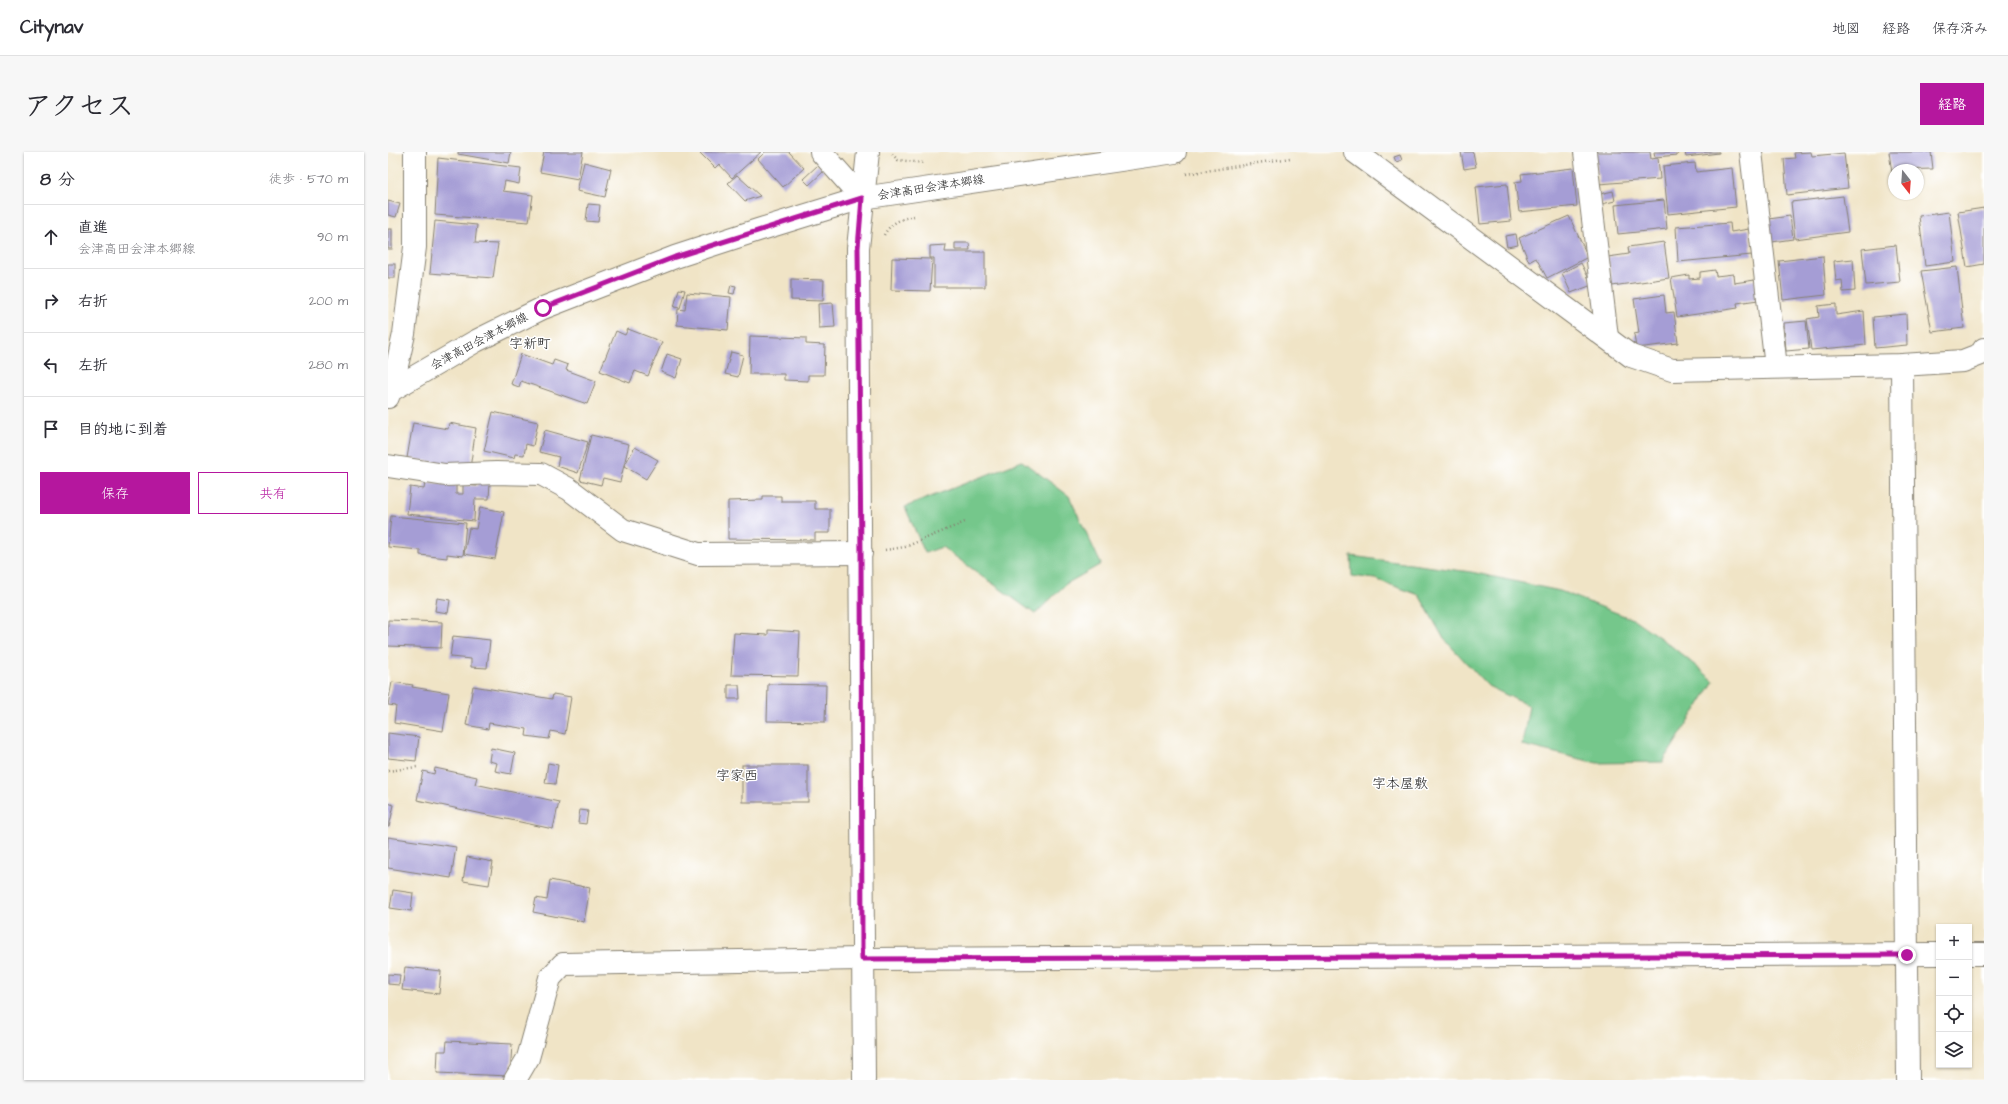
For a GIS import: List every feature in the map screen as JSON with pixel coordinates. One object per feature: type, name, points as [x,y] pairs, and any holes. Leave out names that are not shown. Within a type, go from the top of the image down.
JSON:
[{"type":"street","points":[[388,393],[404,334],[415,246],[415,152]]},
{"type":"street","points":[[821,152],[862,198]]},
{"type":"street","points":[[864,1080],[858,248],[862,198],[868,152]]},
{"type":"street","name":"会津高田会津本郷線","points":[[388,393],[476,341],[543,308],[675,257],[862,198],[1175,152]]},
{"type":"street","points":[[1355,152],[1631,356],[1672,370],[1963,361],[1981,354],[1984,349]]},
{"type":"street","points":[[1585,152],[1607,337]]},
{"type":"street","points":[[1752,152],[1776,367]]},
{"type":"street","points":[[1902,364],[1908,1080]]},
{"type":"street","points":[[388,466],[446,475],[496,473],[541,474],[569,489],[623,530],[698,554],[861,553]]},
{"type":"street","points":[[515,1080],[528,1058],[550,978],[563,964],[862,959],[1936,954]]},
{"type":"street","points":[[1972,954],[1984,954]]},
{"type":"path","points":[[891,152],[898,160],[931,163]]},
{"type":"path","points":[[1183,174],[1290,158]]},
{"type":"path","points":[[883,241],[888,228],[896,221],[917,216]]},
{"type":"path","points":[[861,553],[905,547],[965,522]]},
{"type":"path","points":[[388,771],[417,767]]},
{"type":"green space","points":[[1022,461],[1069,496],[1101,564],[1066,584],[1035,614],[942,547],[925,553],[905,507]]},
{"type":"green space","points":[[1351,556],[1471,572],[1560,591],[1635,620],[1669,644],[1714,681],[1663,762],[1597,763],[1522,745],[1529,706],[1488,686],[1444,639],[1419,595],[1375,579],[1352,576]]},
{"type":"building","points":[[458,152],[511,152],[509,163],[458,154]]},
{"type":"building","points":[[544,152],[583,152],[578,179],[540,172]]},
{"type":"building","points":[[699,152],[761,152],[732,178],[719,164],[715,168]]},
{"type":"building","points":[[765,152],[789,152],[804,168],[783,187],[758,159]]},
{"type":"building","points":[[1461,152],[1473,152],[1476,167],[1464,169]]},
{"type":"building","points":[[1595,152],[1650,152],[1651,159],[1658,158],[1660,179],[1599,184]]},
{"type":"building","points":[[1654,152],[1678,152],[1678,155],[1655,157]]},
{"type":"building","points":[[1685,152],[1719,152],[1719,153],[1686,157]]},
{"type":"building","points":[[1811,152],[1812,156],[1844,153],[1848,188],[1787,195],[1784,159],[1795,158],[1794,153]]},
{"type":"building","points":[[1889,152],[1931,152],[1933,169],[1924,169],[1924,164],[1891,164]]},
{"type":"building","points":[[1400,155],[1402,160],[1396,162],[1394,157]]},
{"type":"building","points":[[438,158],[521,168],[519,184],[505,181],[503,191],[533,195],[529,222],[435,215]]},
{"type":"building","points":[[584,162],[611,169],[605,197],[577,191]]},
{"type":"building","points":[[1695,163],[1696,172],[1732,168],[1736,207],[1668,214],[1663,166]]},
{"type":"building","points":[[818,165],[824,171],[809,185],[803,179]]},
{"type":"building","points":[[1573,168],[1577,206],[1519,212],[1515,182],[1522,181],[1521,174]]},
{"type":"building","points":[[737,175],[760,196],[745,201],[728,183]]},
{"type":"building","points":[[1507,184],[1511,221],[1480,224],[1476,187]]},
{"type":"building","points":[[1613,191],[1615,201],[1602,204],[1600,194]]},
{"type":"building","points":[[1843,196],[1848,232],[1795,239],[1791,202]]},
{"type":"building","points":[[1664,200],[1667,229],[1618,234],[1615,205]]},
{"type":"building","points":[[388,201],[400,204],[396,217],[388,215]]},
{"type":"building","points":[[588,204],[600,205],[598,222],[586,221]]},
{"type":"building","points":[[1984,208],[1984,264],[1967,267],[1958,212]]},
{"type":"building","points":[[1949,212],[1955,262],[1925,266],[1919,216]]},
{"type":"building","points":[[1569,216],[1588,257],[1547,278],[1536,258],[1529,262],[1519,238]]},
{"type":"building","points":[[1790,216],[1793,239],[1772,242],[1769,219]]},
{"type":"building","points":[[435,221],[477,225],[475,243],[498,244],[493,278],[430,273]]},
{"type":"building","points":[[1730,223],[1731,232],[1749,229],[1752,255],[1678,262],[1676,227]]},
{"type":"building","points":[[388,229],[392,229],[392,249],[388,249]]},
{"type":"building","points":[[1516,234],[1518,245],[1507,247],[1505,236]]},
{"type":"building","points":[[1664,242],[1669,278],[1612,286],[1608,257],[1629,254],[1628,247]]},
{"type":"building","points":[[955,243],[969,243],[970,250],[955,250]]},
{"type":"building","points":[[946,245],[945,252],[985,252],[985,287],[934,287],[934,258],[930,258],[930,246]]},
{"type":"building","points":[[1896,245],[1900,282],[1866,285],[1862,249]]},
{"type":"building","points":[[1823,256],[1826,295],[1783,300],[1779,261]]},
{"type":"building","points":[[892,258],[932,259],[930,291],[891,290]]},
{"type":"building","points":[[1853,259],[1855,291],[1843,292],[1842,280],[1836,281],[1834,261]]},
{"type":"building","points":[[1581,263],[1592,285],[1571,293],[1562,273]]},
{"type":"building","points":[[388,264],[395,264],[395,278],[388,278]]},
{"type":"building","points":[[1957,267],[1964,328],[1932,332],[1921,271]]},
{"type":"building","points":[[1715,270],[1716,276],[1733,274],[1734,283],[1755,280],[1758,300],[1737,303],[1738,308],[1677,317],[1671,278],[1689,275],[1689,279],[1700,278],[1700,272]]},
{"type":"building","points":[[791,279],[824,280],[823,301],[791,300]]},
{"type":"building","points":[[731,285],[736,286],[734,294],[729,293]]},
{"type":"building","points":[[679,289],[685,290],[680,308],[674,307]]},
{"type":"building","points":[[687,293],[731,297],[728,330],[677,325],[678,309],[685,310]]},
{"type":"building","points":[[1664,295],[1666,313],[1674,312],[1678,343],[1636,348],[1634,334],[1639,333],[1634,299]]},
{"type":"building","points":[[833,303],[835,327],[819,328],[818,304]]},
{"type":"building","points":[[1836,304],[1836,315],[1864,311],[1866,345],[1811,350],[1807,319],[1819,317],[1818,306]]},
{"type":"building","points":[[1906,314],[1907,345],[1875,348],[1873,317]]},
{"type":"building","points":[[1806,321],[1809,349],[1786,351],[1784,323]]},
{"type":"building","points":[[628,329],[662,342],[648,376],[635,371],[630,383],[600,371],[616,331],[625,335]]},
{"type":"building","points":[[750,336],[806,338],[806,344],[825,345],[824,375],[808,375],[808,381],[784,380],[784,374],[749,374]]},
{"type":"building","points":[[731,352],[743,355],[738,377],[725,374]]},
{"type":"building","points":[[521,354],[552,365],[554,360],[568,365],[566,370],[596,381],[587,404],[521,381],[519,387],[511,384]]},
{"type":"building","points":[[667,354],[682,359],[676,378],[661,372]]},
{"type":"building","points":[[493,412],[538,422],[533,446],[526,444],[524,455],[515,454],[514,458],[484,451]]},
{"type":"building","points":[[413,423],[448,429],[449,423],[476,428],[470,468],[407,458]]},
{"type":"building","points":[[545,430],[588,442],[578,473],[557,466],[559,457],[539,452]]},
{"type":"building","points":[[591,435],[629,444],[620,482],[603,478],[601,485],[580,480]]},
{"type":"building","points":[[635,447],[658,460],[646,479],[624,466]]},
{"type":"building","points":[[478,482],[490,482],[489,499],[475,499],[474,521],[407,514],[410,487],[424,489],[425,483],[456,485],[456,494],[463,494],[463,485],[477,486]]},
{"type":"building","points":[[763,496],[781,496],[781,501],[815,501],[815,509],[830,509],[830,533],[815,533],[815,540],[728,539],[728,501],[763,500]]},
{"type":"building","points":[[480,507],[504,512],[495,559],[464,554],[469,528],[476,529]]},
{"type":"building","points":[[391,516],[466,523],[463,556],[447,554],[447,558],[420,555],[420,550],[388,547]]},
{"type":"building","points":[[437,598],[450,600],[448,613],[435,611]]},
{"type":"building","points":[[388,620],[442,622],[441,648],[388,646]]},
{"type":"building","points":[[768,630],[800,632],[798,676],[731,675],[734,633],[768,635]]},
{"type":"building","points":[[453,636],[490,640],[487,668],[471,667],[471,659],[450,657]]},
{"type":"building","points":[[392,682],[449,693],[443,731],[394,723],[396,706],[388,705]]},
{"type":"building","points":[[768,684],[826,685],[825,722],[767,721]]},
{"type":"building","points":[[728,685],[739,685],[740,699],[728,699]]},
{"type":"building","points":[[473,686],[552,699],[553,694],[571,697],[565,734],[551,731],[549,739],[526,736],[527,729],[489,723],[488,729],[466,725]]},
{"type":"building","points":[[388,733],[419,737],[416,761],[388,758]]},
{"type":"building","points":[[491,748],[515,753],[511,774],[495,771],[497,763],[489,761]]},
{"type":"building","points":[[548,763],[558,765],[555,784],[545,783]]},
{"type":"building","points":[[742,765],[808,765],[808,802],[742,802]]},
{"type":"building","points":[[435,768],[477,777],[475,784],[559,802],[553,829],[417,800],[423,771],[434,774]]},
{"type":"building","points":[[388,803],[394,805],[389,827],[388,827]]},
{"type":"building","points":[[580,810],[588,811],[586,824],[578,823]]},
{"type":"building","points":[[388,837],[456,847],[451,878],[388,868]]},
{"type":"building","points":[[467,857],[493,862],[489,885],[463,881]]},
{"type":"building","points":[[550,880],[590,888],[584,922],[533,912],[536,898],[547,900]]},
{"type":"building","points":[[393,890],[413,893],[411,911],[390,908]]},
{"type":"building","points":[[405,967],[441,971],[439,994],[402,990]]},
{"type":"building","points":[[388,974],[400,975],[399,985],[388,984]]},
{"type":"building","points":[[447,1041],[512,1044],[510,1076],[437,1073],[438,1051],[446,1051]]},
{"type":"district","name":"字新町","points":[[530,343]]},
{"type":"district","name":"字家西","points":[[737,775]]},
{"type":"district","name":"字本屋敷","points":[[1400,783]]},
{"type":"route","points":[[543,308],[675,257],[862,198],[858,248],[861,553],[862,959],[1907,955]]}]
